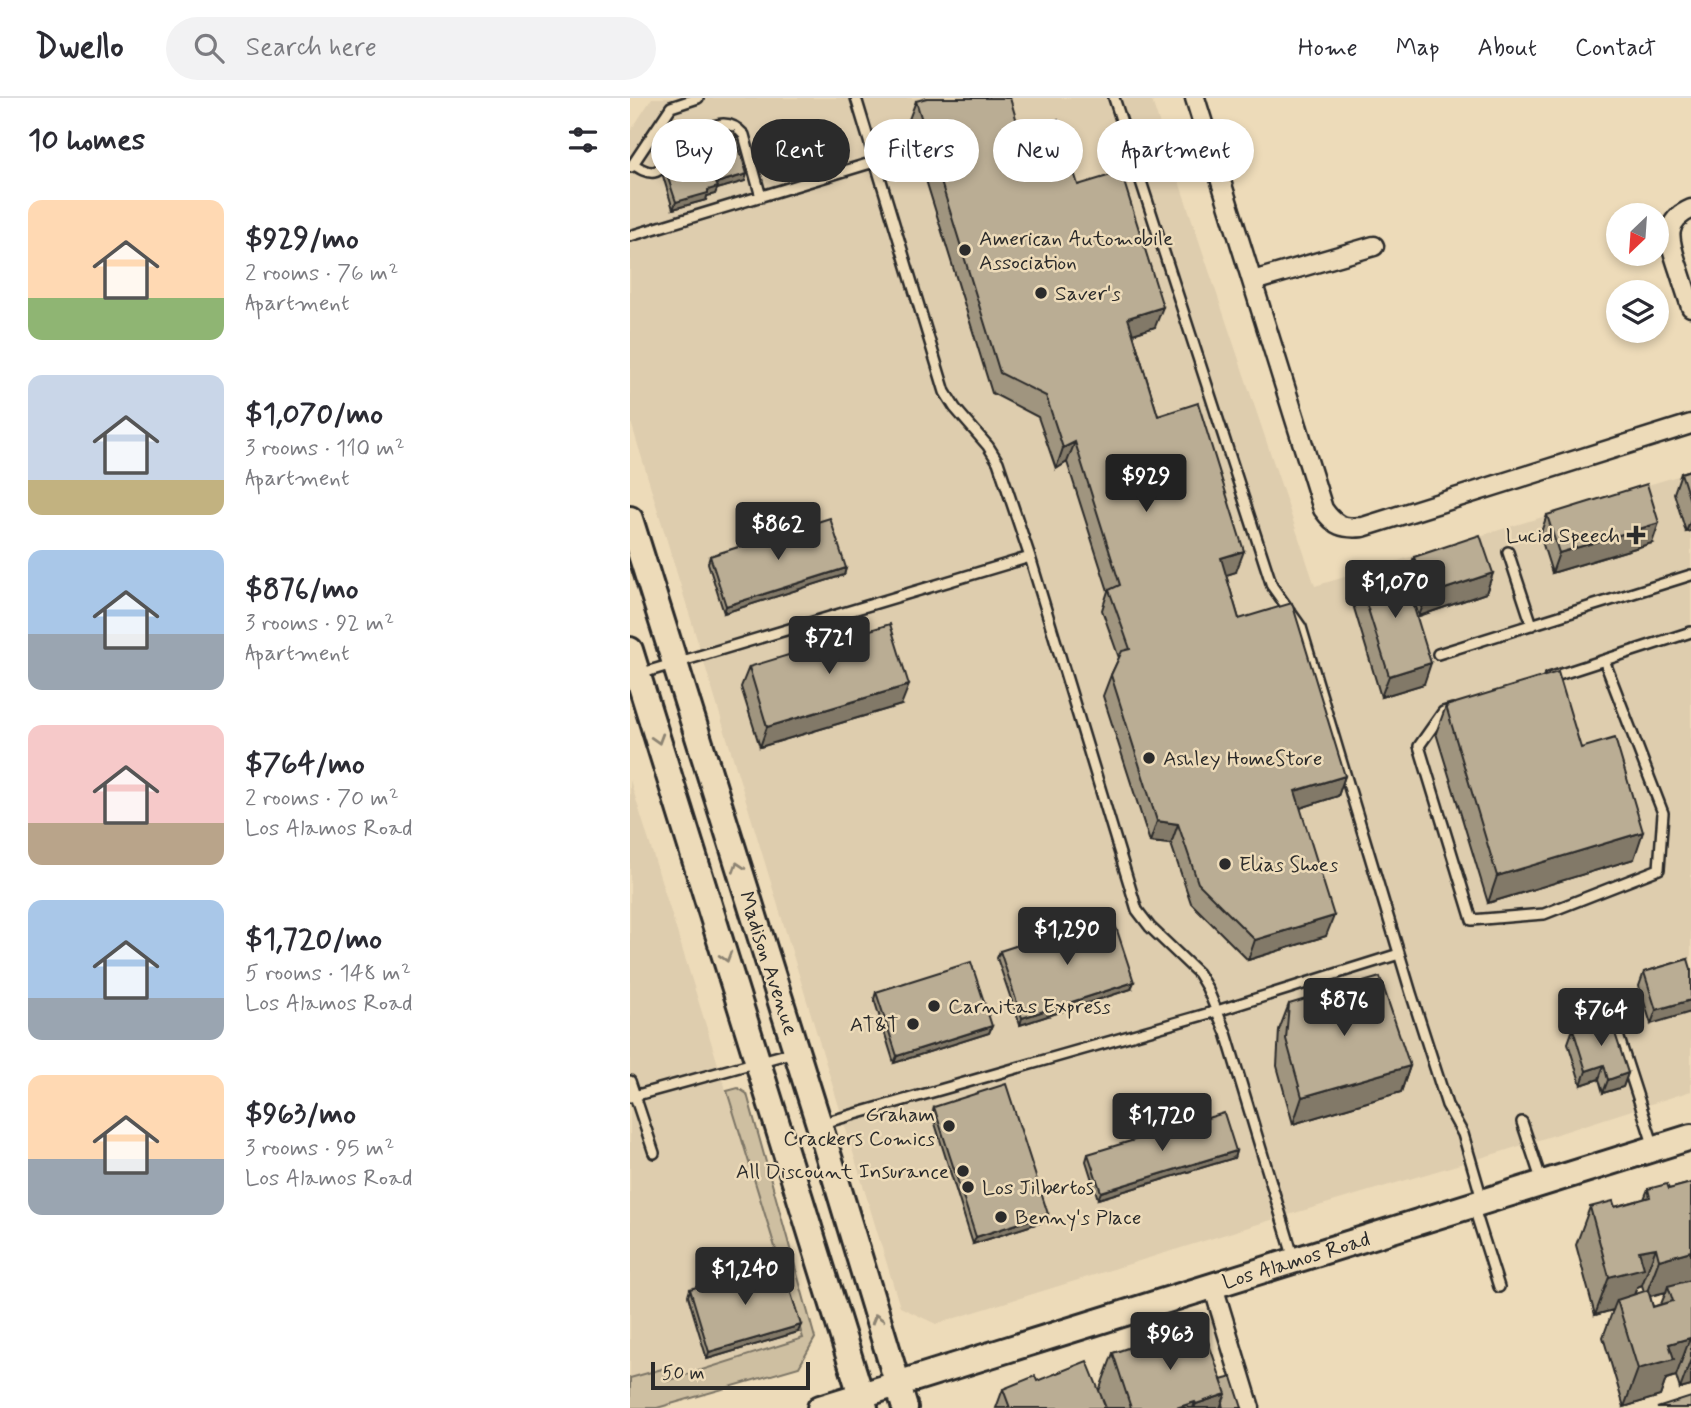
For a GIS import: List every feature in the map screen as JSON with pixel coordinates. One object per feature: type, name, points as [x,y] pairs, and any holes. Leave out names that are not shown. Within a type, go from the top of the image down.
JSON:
[{"type":"main road","name":"Madison Avenue","points":[[630,519],[905,1408]]},
{"type":"main road","name":"Madison Avenue","points":[[630,650],[634,676],[759,1062],[863,1402]]},
{"type":"main road","name":"Los Alamos Road","points":[[820,1408],[863,1402],[898,1384],[1691,1137]]},
{"type":"street","points":[[1195,98],[1324,509],[1338,525],[1349,528],[1363,527],[1691,424]]},
{"type":"street","points":[[1690,299],[1669,237],[1675,220],[1691,209]]},
{"type":"street","points":[[1252,281],[1374,246]]},
{"type":"street","points":[[1213,1286],[1250,1408]]},
{"type":"lane","points":[[698,98],[671,107],[631,166],[651,172],[657,171],[676,144],[714,125],[731,125],[744,135],[761,197]]},
{"type":"lane","points":[[856,98],[864,126]]},
{"type":"lane","points":[[1114,98],[1272,586],[1301,627],[1447,1105],[1463,1135],[1499,1287]]},
{"type":"lane","points":[[630,236],[864,165]]},
{"type":"lane","points":[[880,182],[945,392],[998,462],[1030,557],[1138,910],[1150,927],[1198,973],[1217,1011],[1226,1033],[1294,1261]]},
{"type":"lane","points":[[1508,552],[1532,625]]},
{"type":"lane","points":[[634,676],[1030,557]]},
{"type":"lane","points":[[1438,654],[1691,575]]},
{"type":"lane","points":[[1542,680],[1691,632]]},
{"type":"lane","points":[[1468,704],[1443,712],[1419,746],[1472,920],[1544,914],[1659,869],[1663,813],[1604,660]]},
{"type":"lane","points":[[819,1124],[1217,1011],[1399,954]]},
{"type":"lane","points":[[1615,1026],[1655,1148]]},
{"type":"lane","points":[[632,1097],[796,1051]]},
{"type":"lane","points":[[630,1081],[632,1097],[654,1153]]},
{"type":"lane","points":[[1522,1122],[1542,1183]]},
{"type":"shaded area","points":[[652,98],[1151,98],[1158,119],[1097,119],[1097,182],[1179,182],[1315,586],[1691,472],[1691,1091],[1504,1151],[936,1324],[900,1307],[630,419],[630,132]]},
{"type":"shaded area","points":[[630,780],[803,1339],[666,1381],[662,1369],[630,1378]]},
{"type":"shaded area","points":[[738,1088],[747,1094],[815,1338],[799,1367],[657,1408],[630,1408],[630,1378],[662,1369],[667,1381],[803,1338],[727,1091]]},
{"type":"building","points":[[927,98],[1010,98],[1016,119],[993,119],[993,182],[1077,182],[1078,185],[1097,179],[1097,182],[1124,182],[1163,307],[1128,318],[1158,416],[1198,403],[1244,551],[1221,558],[1239,619],[1292,603],[1345,776],[1295,791],[1334,916],[1255,940],[1198,883],[1178,824],[1157,821],[1111,675],[1122,651],[1130,649],[1109,590],[1120,585],[1075,442],[1063,448],[1046,396],[1000,373],[941,182],[979,182],[979,119],[922,119],[916,101]]},
{"type":"building","points":[[737,141],[747,174],[737,177]]},
{"type":"building","points":[[669,182],[719,182],[716,183],[718,187],[708,190],[708,193],[676,202]]},
{"type":"building","points":[[1691,470],[1691,504],[1681,473]]},
{"type":"building","points":[[1647,484],[1659,523],[1559,553],[1547,515]]},
{"type":"building","points":[[830,518],[846,568],[726,606],[710,556]]},
{"type":"building","points":[[1480,535],[1493,573],[1427,595],[1414,557]]},
{"type":"building","points":[[1401,565],[1431,663],[1389,676],[1358,577]]},
{"type":"building","points":[[890,624],[909,685],[767,727],[749,667]]},
{"type":"building","points":[[1558,672],[1581,748],[1615,738],[1643,832],[1497,876],[1446,706]]},
{"type":"building","points":[[1112,915],[1134,982],[1022,1018],[1000,951]]},
{"type":"building","points":[[1688,959],[1691,969],[1691,1000],[1656,1010],[1644,972]]},
{"type":"building","points":[[971,962],[992,1026],[897,1056],[876,992]]},
{"type":"building","points":[[1380,977],[1410,1066],[1302,1097],[1286,1039],[1289,1004]]},
{"type":"building","points":[[1610,1018],[1628,1073],[1608,1080],[1604,1065],[1586,1071],[1573,1029]]},
{"type":"building","points":[[1006,1084],[1048,1214],[976,1237],[934,1107]]},
{"type":"building","points":[[1224,1113],[1236,1151],[1101,1192],[1088,1154]]},
{"type":"building","points":[[1691,1183],[1691,1251],[1659,1260],[1656,1248],[1639,1251],[1644,1268],[1609,1277],[1590,1207],[1613,1201],[1615,1207],[1650,1197],[1648,1189],[1667,1184],[1669,1189]]},
{"type":"building","points":[[781,1262],[801,1325],[709,1352],[690,1289]]},
{"type":"building","points":[[1691,1280],[1691,1343],[1690,1338],[1669,1344],[1674,1359],[1638,1369],[1617,1300],[1648,1290],[1653,1307],[1673,1301],[1668,1286]]},
{"type":"building","points":[[1203,1326],[1226,1394],[1176,1408],[1131,1408],[1113,1353]]},
{"type":"building","points":[[1087,1361],[1106,1408],[1010,1408],[1003,1389],[1035,1376],[1037,1381]]},
{"type":"building","points":[[1232,1377],[1242,1408],[1223,1408],[1226,1394],[1221,1380]]},
{"type":"building","points":[[1691,1397],[1691,1408],[1657,1408]]},
{"type":"place","name":"American Automobile Association","points":[[965,250]]},
{"type":"place","name":"Saver's","points":[[1041,293]]},
{"type":"place","name":"Lucid Speech","points":[[1636,535]]},
{"type":"place","name":"Ashley HomeStore","points":[[1149,758]]},
{"type":"place","name":"Elias Shoes","points":[[1225,864]]},
{"type":"place","name":"Carnitas Express","points":[[934,1006]]},
{"type":"place","name":"AT&T","points":[[913,1024]]},
{"type":"place","name":"Graham Crackers Comics","points":[[949,1126]]},
{"type":"place","name":"All Discount Insurance","points":[[963,1171]]},
{"type":"place","name":"Los Jilbertos","points":[[968,1187]]},
{"type":"place","name":"Benny's Place","points":[[1001,1217]]}]
